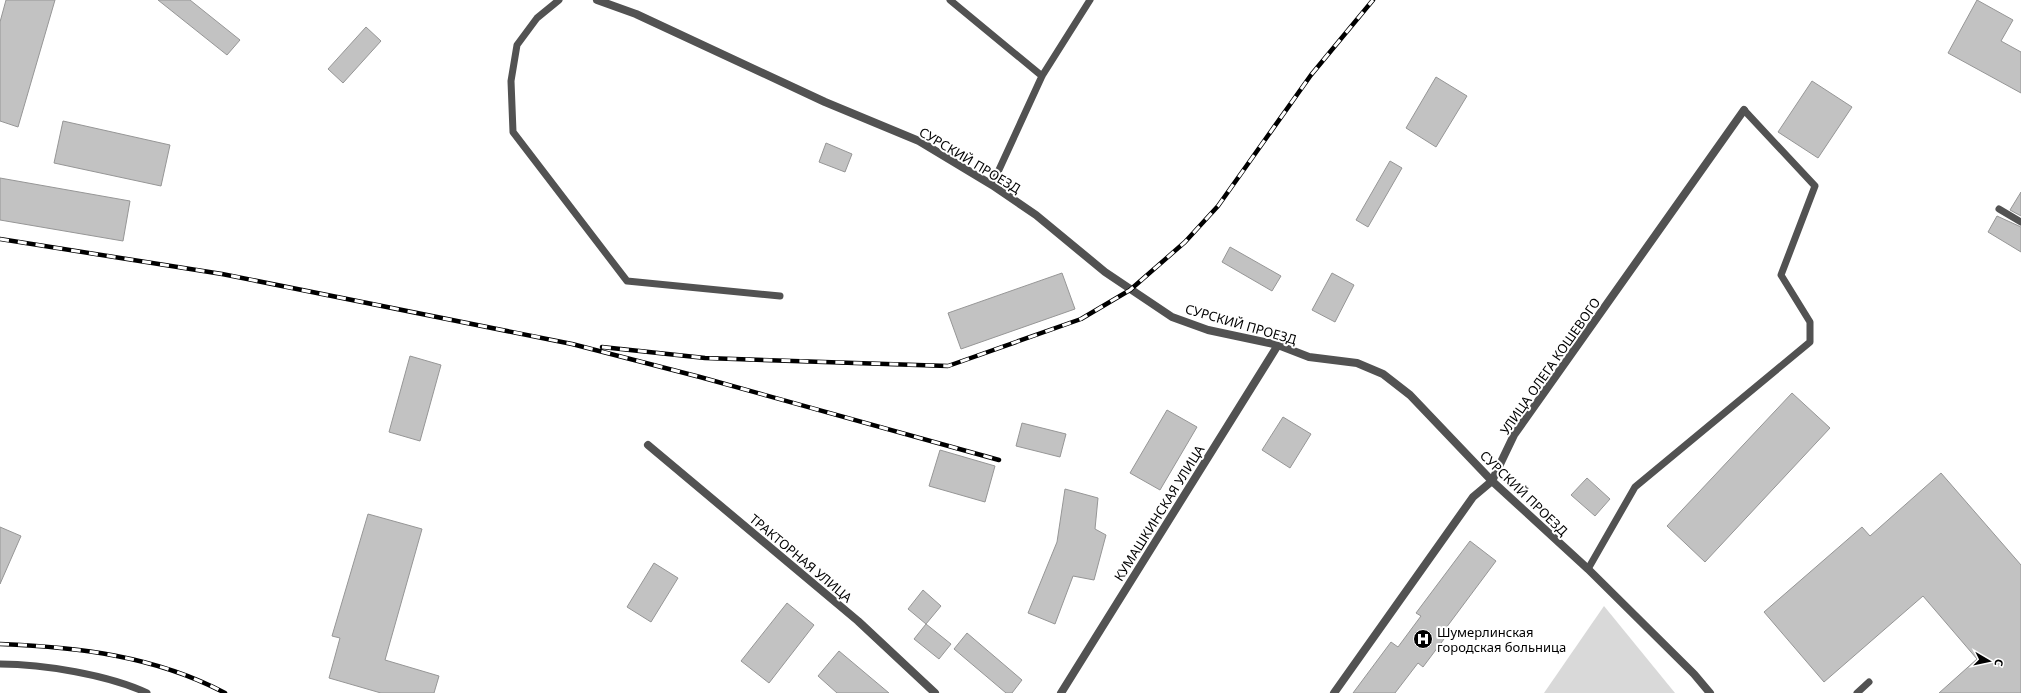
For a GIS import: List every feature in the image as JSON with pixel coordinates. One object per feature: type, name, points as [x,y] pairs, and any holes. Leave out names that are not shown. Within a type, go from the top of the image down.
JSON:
[{"type":"street","name":"СУРСКИЙ ПРОЕЗД","points":[[597,0],[636,14],[825,102],[920,141],[1036,214],[1105,272],[1172,317],[1208,330],[1278,345],[1309,357],[1357,363],[1383,374],[1410,395],[1492,481],[1588,569],[1694,674],[1710,693]]},
{"type":"street","name":"УЛИЦА ОЛЕГА КОШЕВОГО","points":[[1334,693],[1473,497],[1492,481],[1514,435],[1744,110]]},
{"type":"street","name":"КУМАШКИНСКАЯ УЛИЦА","points":[[1061,693],[1278,345]]},
{"type":"street","name":"ТРАКТОРНАЯ УЛИЦА","points":[[648,445],[858,621],[935,693]]},
{"type":"lane","points":[[559,0],[537,18],[517,45],[511,81],[513,132],[627,281],[780,296]]},
{"type":"lane","points":[[950,0],[1042,76]]},
{"type":"lane","points":[[992,185],[1042,76],[1090,0]]},
{"type":"lane","points":[[1588,569],[1635,487],[1810,342],[1810,322],[1781,276],[1814,186],[1744,110]]},
{"type":"lane","points":[[1999,209],[2021,222]]},
{"type":"lane","points":[[0,664],[22,664],[100,677],[133,686],[148,693]]},
{"type":"lane","points":[[1857,693],[1869,682]]},
{"type":"shaded area","points":[[1604,606],[1675,693],[1544,693]]},
{"type":"building","points":[[6,0],[55,0],[18,127],[0,121],[0,22]]},
{"type":"building","points":[[158,0],[190,0],[240,40],[227,55]]},
{"type":"building","points":[[1977,0],[2013,20],[2001,41],[2021,52],[2021,93],[1948,53]]},
{"type":"building","points":[[366,27],[381,41],[343,83],[328,69]]},
{"type":"building","points":[[1436,77],[1467,96],[1436,147],[1406,128]]},
{"type":"building","points":[[1812,81],[1852,107],[1818,158],[1778,132]]},
{"type":"building","points":[[63,121],[170,145],[161,186],[54,163]]},
{"type":"building","points":[[826,143],[852,154],[845,172],[819,162]]},
{"type":"building","points":[[1390,161],[1402,168],[1368,227],[1356,220]]},
{"type":"building","points":[[0,178],[130,201],[123,241],[0,220]]},
{"type":"building","points":[[2021,192],[2021,216],[2010,210]]},
{"type":"building","points":[[1997,216],[2021,227],[2021,252],[1988,232]]},
{"type":"building","points":[[1230,247],[1281,276],[1272,291],[1222,262]]},
{"type":"building","points":[[1062,273],[1075,309],[961,349],[948,313]]},
{"type":"building","points":[[1332,273],[1354,285],[1335,322],[1312,310]]},
{"type":"building","points":[[410,356],[441,365],[420,441],[389,432]]},
{"type":"building","points":[[1792,393],[1830,428],[1705,562],[1667,526]]},
{"type":"building","points":[[1167,410],[1197,427],[1160,490],[1130,473]]},
{"type":"building","points":[[1283,417],[1311,434],[1290,468],[1262,450]]},
{"type":"building","points":[[1022,423],[1066,434],[1060,457],[1016,446]]},
{"type":"building","points":[[940,450],[995,466],[985,502],[929,486]]},
{"type":"building","points":[[1941,473],[2021,565],[2021,693],[1939,693],[1977,659],[1923,596],[1824,682],[1764,612],[1862,527],[1870,536]]},
{"type":"building","points":[[1587,478],[1610,499],[1595,516],[1571,495]]},
{"type":"building","points":[[1065,489],[1098,498],[1095,529],[1106,535],[1094,580],[1073,576],[1055,624],[1028,613],[1057,542]]},
{"type":"building","points":[[368,514],[422,529],[385,660],[439,676],[434,693],[381,693],[329,678],[340,638],[332,636]]},
{"type":"building","points":[[0,527],[21,536],[0,584]]},
{"type":"building","points":[[1470,541],[1496,561],[1443,632],[1447,635],[1423,667],[1418,663],[1395,693],[1353,693],[1391,642],[1398,647],[1421,616],[1416,613]]},
{"type":"building","points":[[654,563],[678,578],[651,622],[627,607]]},
{"type":"building","points":[[923,590],[941,606],[926,624],[908,609]]},
{"type":"building","points":[[787,603],[814,625],[769,683],[741,661]]},
{"type":"building","points":[[926,624],[951,644],[939,659],[914,639]]},
{"type":"building","points":[[967,633],[1022,680],[1012,693],[1006,693],[954,649]]},
{"type":"building","points":[[839,651],[889,693],[837,693],[818,676]]},
{"type":"railway","points":[[602,347],[705,358],[948,366],[1081,319],[1130,290],[1185,242],[1218,206],[1311,75],[1373,0]]},
{"type":"railway","points":[[0,239],[222,274],[572,344],[700,377],[999,460]]},
{"type":"railway","points":[[0,644],[29,645],[87,651],[144,662],[198,680],[225,693]]},
{"type":"place","name":"Шумерлинская городская больница","points":[[1423,639]]}]
